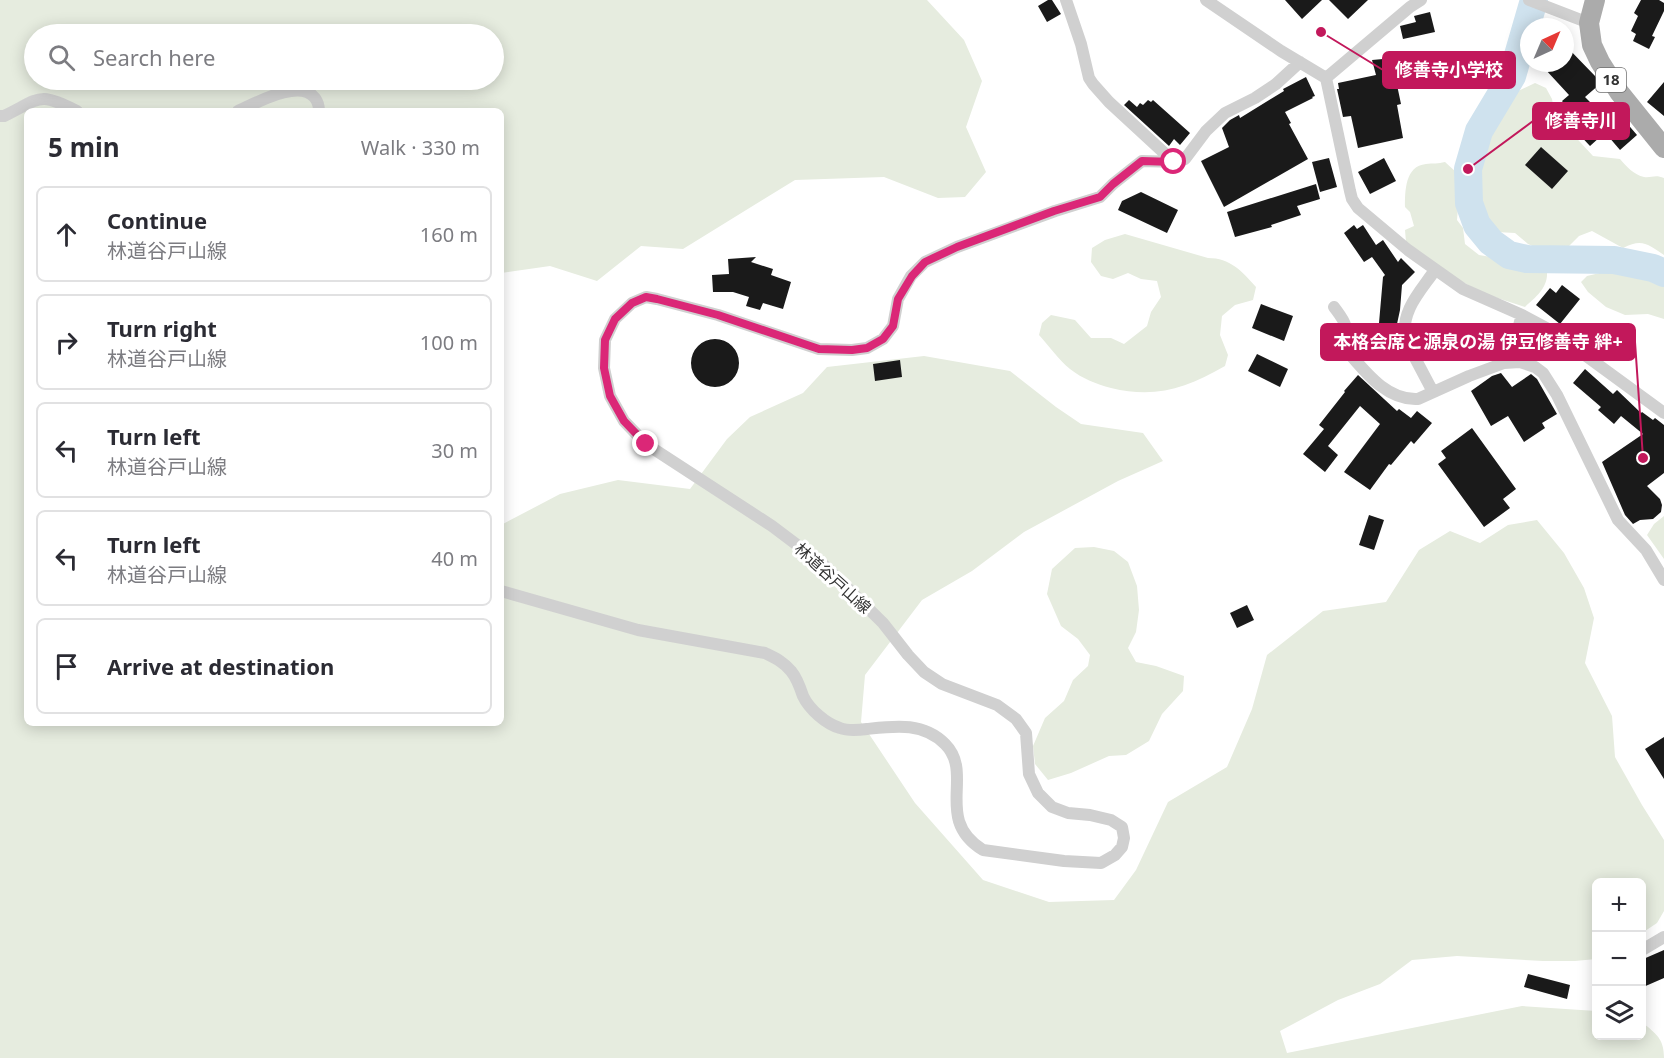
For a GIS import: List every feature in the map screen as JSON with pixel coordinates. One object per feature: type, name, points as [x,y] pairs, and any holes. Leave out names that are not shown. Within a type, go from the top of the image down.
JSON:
[{"type":"main road","name":"18","points":[[1595,0],[1583,20],[1592,45],[1619,92],[1664,148]]},
{"type":"street","points":[[1066,0],[1081,44],[1089,78],[1109,102],[1174,162],[1185,159],[1206,131],[1225,113],[1276,84],[1300,62]]},
{"type":"street","points":[[1206,0],[1281,51],[1326,78],[1352,199],[1358,208],[1408,250],[1463,289],[1552,331],[1664,413]]},
{"type":"street","points":[[1326,78],[1421,0]]},
{"type":"street","points":[[1529,0],[1583,20]]},
{"type":"street","points":[[246,108],[292,90]]},
{"type":"street","points":[[305,90],[313,96],[319,108]]},
{"type":"street","points":[[0,116],[41,98],[70,108]]},
{"type":"street","name":"林道谷戸山線","points":[[504,592],[638,630],[765,654],[781,660],[793,672],[804,698],[814,711],[828,723],[841,729],[856,730],[902,725],[930,732],[946,745],[957,766],[957,816],[968,839],[983,850],[1064,861],[1101,863],[1115,855],[1122,847],[1124,838],[1122,827],[1111,820],[1090,814],[1068,813],[1052,807],[1038,793],[1029,774],[1026,733],[1016,719],[997,705],[942,684],[924,672],[883,623],[825,566],[772,525],[646,444],[624,421],[610,396],[604,368],[605,340],[615,319],[632,303],[646,297],[718,315],[819,349],[867,348],[883,339],[893,326],[898,299],[912,276],[925,262],[957,247],[1054,211],[1100,197],[1142,161],[1174,162]]},
{"type":"street","points":[[1433,392],[1405,339],[1403,330],[1410,306],[1435,270]]},
{"type":"street","points":[[1334,307],[1346,323],[1346,335],[1341,345],[1374,381],[1410,399],[1418,399],[1504,363],[1520,362],[1544,373],[1618,520],[1646,550],[1664,580]]},
{"type":"street","points":[[1520,362],[1516,355],[1516,335],[1522,315]]},
{"type":"street","points":[[1646,947],[1664,937]]},
{"type":"shaded area","points":[[0,0],[927,0],[964,40],[982,81],[966,127],[986,172],[965,197],[938,198],[884,177],[795,180],[683,249],[641,246],[597,281],[550,266],[504,273],[504,108],[24,108],[24,726],[504,726],[504,523],[560,494],[618,480],[690,489],[727,439],[750,417],[803,393],[827,367],[924,356],[1010,371],[1081,424],[1143,433],[1163,461],[1118,481],[1024,532],[972,571],[922,600],[865,675],[861,722],[915,803],[983,880],[1049,902],[1114,900],[1136,870],[1168,802],[1227,767],[1252,709],[1267,655],[1323,611],[1386,602],[1419,550],[1450,531],[1480,543],[1508,525],[1537,520],[1564,553],[1584,588],[1594,618],[1585,663],[1612,716],[1615,757],[1664,840],[1664,911],[1657,923],[1646,930],[1646,878],[1592,878],[1592,959],[1543,961],[1457,956],[1412,960],[1380,984],[1338,1000],[1280,1031],[1287,1053],[1522,1006],[1592,1011],[1592,1040],[1646,1040],[1646,1025],[1661,1041],[1664,1058],[0,1058]]},
{"type":"shaded area","points":[[1535,83],[1546,88],[1552,99],[1555,115],[1593,156],[1620,159],[1630,170],[1640,176],[1664,178],[1664,255],[1640,243],[1623,248],[1592,231],[1579,236],[1566,249],[1557,252],[1546,252],[1528,244],[1515,233],[1496,232],[1477,197],[1479,157],[1496,119],[1516,92]]},
{"type":"shaded area","points":[[1445,162],[1456,172],[1462,197],[1457,220],[1463,228],[1465,244],[1479,255],[1497,258],[1519,269],[1547,272],[1546,283],[1525,307],[1482,293],[1456,278],[1406,242],[1405,230],[1414,226],[1410,212],[1405,207],[1406,187],[1410,174],[1419,166]]},
{"type":"shaded area","points":[[1125,234],[1208,258],[1223,260],[1240,271],[1256,287],[1253,300],[1235,305],[1222,316],[1220,335],[1228,355],[1225,366],[1184,386],[1157,392],[1127,391],[1100,385],[1075,373],[1039,335],[1042,323],[1051,315],[1075,320],[1091,338],[1111,338],[1124,344],[1147,326],[1151,312],[1161,297],[1157,281],[1141,279],[1128,273],[1113,279],[1101,276],[1091,262],[1092,248],[1105,240]]},
{"type":"shaded area","points":[[1604,272],[1621,275],[1637,274],[1664,286],[1664,319],[1648,314],[1625,315],[1606,307],[1588,292],[1581,282],[1587,276]]},
{"type":"shaded area","points":[[1664,516],[1664,559],[1647,535],[1654,524]]},
{"type":"shaded area","points":[[1094,547],[1114,551],[1128,562],[1137,586],[1139,610],[1136,632],[1128,648],[1136,662],[1184,676],[1183,691],[1162,714],[1149,741],[1126,755],[1109,756],[1071,773],[1048,780],[1035,764],[1033,746],[1045,718],[1064,701],[1073,680],[1088,666],[1090,655],[1078,639],[1061,626],[1047,594],[1052,569],[1075,548]]},
{"type":"building","points":[[1052,0],[1061,14],[1047,22],[1038,6]]},
{"type":"building","points":[[1285,0],[1322,0],[1302,19]]},
{"type":"building","points":[[1329,0],[1368,0],[1348,19]]},
{"type":"building","points":[[1641,0],[1659,0],[1664,3],[1664,11],[1652,36],[1655,37],[1649,49],[1633,41],[1636,34],[1631,31],[1638,16],[1634,13]]},
{"type":"building","points":[[1430,12],[1435,32],[1403,39],[1400,26],[1416,22],[1414,16]]},
{"type":"building","points":[[1574,54],[1600,84],[1585,97],[1595,107],[1583,119],[1600,137],[1590,146],[1558,112],[1565,105],[1562,101],[1569,95],[1548,72],[1574,72]]},
{"type":"building","points":[[1394,58],[1400,84],[1397,85],[1401,104],[1397,105],[1403,138],[1358,148],[1351,116],[1343,117],[1337,89],[1339,89],[1338,83],[1376,75],[1372,60]]},
{"type":"building","points":[[1306,77],[1315,96],[1285,112],[1308,159],[1224,207],[1201,161],[1229,147],[1222,128],[1230,120],[1239,115],[1240,118],[1284,91],[1283,89]]},
{"type":"building","points":[[1664,82],[1664,116],[1647,102]]},
{"type":"building","points":[[1129,100],[1137,107],[1140,103],[1143,105],[1148,100],[1151,102],[1153,100],[1190,133],[1180,145],[1174,139],[1169,146],[1124,105]]},
{"type":"building","points":[[1625,121],[1637,135],[1620,150],[1608,136]]},
{"type":"building","points":[[1541,147],[1568,171],[1552,189],[1525,165]]},
{"type":"building","points":[[1329,158],[1337,187],[1320,192],[1312,162]]},
{"type":"building","points":[[1384,158],[1396,181],[1370,194],[1358,172]]},
{"type":"building","points":[[1316,184],[1320,199],[1297,206],[1301,215],[1271,225],[1272,227],[1235,237],[1227,212]]},
{"type":"building","points":[[1141,192],[1178,210],[1167,233],[1118,210],[1122,201]]},
{"type":"building","points":[[1354,225],[1357,229],[1363,225],[1376,245],[1383,240],[1398,262],[1401,258],[1415,272],[1402,285],[1397,324],[1379,323],[1385,275],[1372,257],[1364,262],[1344,233]]},
{"type":"building","points":[[756,257],[751,262],[773,269],[771,275],[791,282],[783,309],[763,303],[760,310],[746,306],[749,297],[733,292],[713,292],[712,275],[729,274],[728,259]]},
{"type":"building","points":[[1562,285],[1580,299],[1560,324],[1536,305],[1550,288],[1556,293]]},
{"type":"building","points":[[1261,304],[1293,316],[1284,341],[1252,328]]},
{"type":"building","points":[[715,339],[732,346],[739,363],[732,380],[715,387],[698,380],[691,363],[698,346]]},
{"type":"building","points":[[1257,354],[1288,369],[1280,387],[1248,371]]},
{"type":"building","points":[[900,360],[902,377],[875,381],[873,364]]},
{"type":"building","points":[[1585,369],[1613,394],[1617,390],[1641,413],[1653,420],[1655,418],[1664,425],[1664,473],[1647,486],[1660,499],[1662,505],[1661,512],[1653,519],[1640,520],[1633,524],[1625,515],[1602,462],[1643,434],[1621,416],[1614,424],[1598,410],[1601,407],[1573,383]]},
{"type":"building","points":[[1501,373],[1512,387],[1531,374],[1537,379],[1557,414],[1542,423],[1545,428],[1524,442],[1508,416],[1491,426],[1471,391],[1492,376]]},
{"type":"building","points":[[1358,375],[1397,411],[1399,409],[1411,418],[1417,411],[1432,423],[1414,444],[1411,441],[1391,465],[1389,464],[1370,490],[1344,472],[1380,424],[1360,406],[1328,446],[1338,455],[1325,472],[1303,454],[1324,429],[1319,425]]},
{"type":"building","points":[[1472,428],[1516,489],[1503,499],[1510,508],[1484,527],[1438,464],[1446,458],[1441,451]]},
{"type":"building","points":[[1369,515],[1384,520],[1374,550],[1359,545]]},
{"type":"building","points":[[1247,605],[1254,620],[1237,628],[1230,613]]},
{"type":"building","points":[[1664,737],[1664,779],[1645,749]]},
{"type":"building","points":[[1664,950],[1664,978],[1646,986],[1646,958]]},
{"type":"building","points":[[1528,974],[1570,985],[1567,999],[1524,987]]},
{"type":"waterway","points":[[1534,0],[1512,76],[1479,131],[1468,169],[1469,203],[1477,225],[1491,242],[1509,255],[1527,259],[1614,260],[1653,268],[1664,273]]},
{"type":"place","name":"修善寺小学校","points":[[1321,32]]},
{"type":"place","name":"修善寺川","points":[[1468,169]]},
{"type":"place","name":"本格会席と源泉の湯 伊豆修善寺 絆+","points":[[1643,458]]},
{"type":"route","points":[[646,444],[624,421],[610,396],[604,368],[605,340],[615,319],[632,303],[646,297],[657,299],[718,315],[819,349],[867,348],[883,339],[893,326],[898,299],[912,276],[925,262],[957,247],[1054,211],[1100,197],[1133,166],[1142,161],[1174,162]]}]
